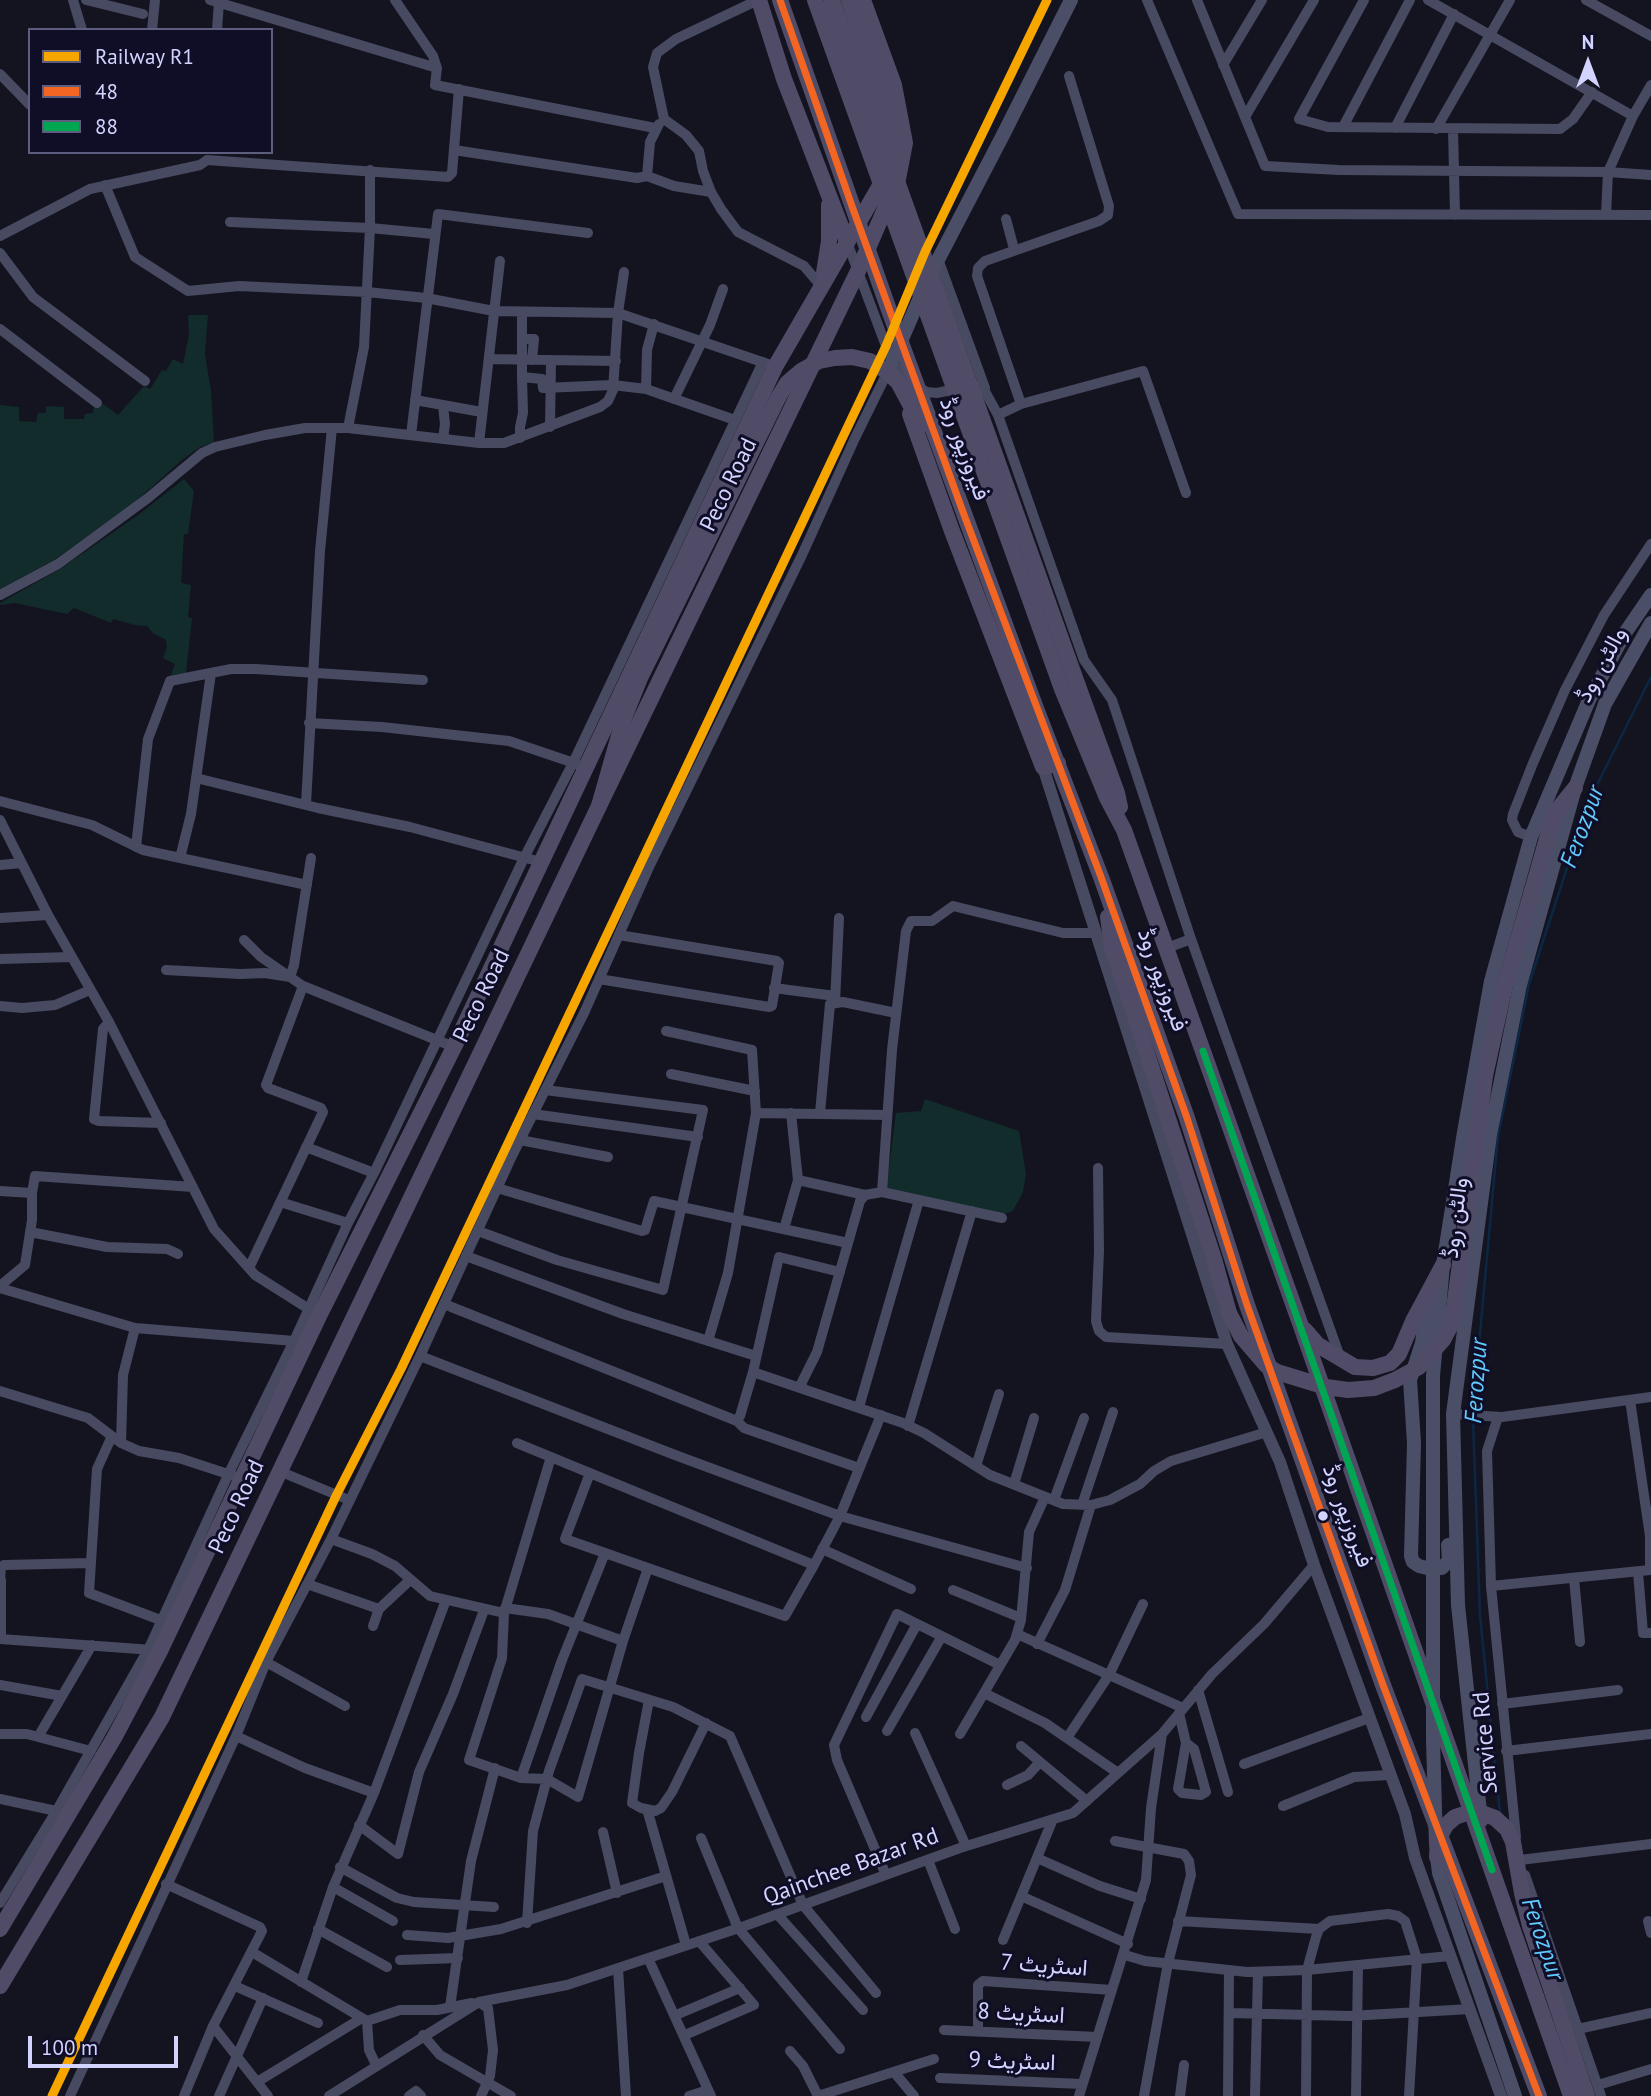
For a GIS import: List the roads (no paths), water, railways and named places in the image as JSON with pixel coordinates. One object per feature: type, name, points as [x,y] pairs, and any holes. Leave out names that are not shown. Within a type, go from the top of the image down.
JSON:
[{"type":"main road","points":[[758,0],[784,79],[847,242]]},
{"type":"main road","name":"فیروزپور روڈ","points":[[780,0],[853,209],[1034,703],[1051,765],[1101,877],[1187,1118],[1247,1305],[1379,1675],[1539,2096]]},
{"type":"main road","name":"فیروزپور روڈ","points":[[815,0],[1070,688],[1107,798],[1124,830],[1167,948],[1571,2096]]},
{"type":"main road","points":[[832,0],[1070,688]]},
{"type":"main road","name":"Peco Road","points":[[0,1929],[63,1812],[114,1738],[235,1476],[403,1131],[427,1101],[454,1047],[541,862],[579,765],[769,364],[821,286],[889,170],[892,137],[890,121],[849,0]]},
{"type":"main road","name":"Peco Road","points":[[0,1986],[162,1717],[598,806],[858,271],[898,179],[905,143],[894,85],[863,0]]},
{"type":"main road","points":[[1051,765],[952,531],[892,362],[938,259],[1071,0]]},
{"type":"main road","points":[[821,286],[829,241],[828,193]]},
{"type":"main road","points":[[598,806],[624,718],[640,678],[778,398],[787,383],[801,371],[819,362],[852,358],[870,361],[886,371],[898,382],[910,402],[963,512]]},
{"type":"main road","name":"والٹن روڈ","points":[[1515,2096],[1439,1873],[1437,1857],[1433,1739],[1433,1376],[1443,1265],[1491,981],[1531,837],[1589,700],[1625,633],[1651,595]]},
{"type":"main road","name":"والٹن روڈ","points":[[1483,1844],[1458,1605],[1453,1414],[1490,1135],[1520,985],[1574,788],[1605,704],[1651,623]]},
{"type":"main road","points":[[1101,877],[1112,948],[1214,1259],[1229,1313],[1245,1342],[1266,1365],[1277,1372],[1326,1387],[1348,1390],[1374,1388],[1419,1367],[1443,1340],[1452,1323],[1485,1076],[1505,985],[1554,814],[1574,788]]},
{"type":"main road","points":[[380,1178],[412,1196]]},
{"type":"main road","points":[[1301,1326],[1318,1345],[1355,1367],[1373,1368],[1390,1363],[1399,1353],[1443,1265]]},
{"type":"main road","points":[[1428,1294],[1424,1334],[1410,1388],[1414,1443],[1410,1556],[1413,1562],[1427,1569],[1442,1568],[1449,1560],[1445,1454],[1453,1446]]},
{"type":"main road","points":[[114,1738],[142,1753]]},
{"type":"main road","points":[[1437,1857],[1438,1840],[1446,1825],[1455,1817],[1467,1813],[1482,1813],[1495,1818],[1507,1829],[1513,1842],[1521,1893],[1530,1926],[1592,2091]]},
{"type":"street","points":[[73,0],[81,28]]},
{"type":"street","points":[[86,0],[143,14]]},
{"type":"street","points":[[152,28],[155,0]]},
{"type":"street","points":[[395,0],[433,56],[438,68],[435,85],[655,128]]},
{"type":"street","points":[[758,0],[676,39],[657,53],[653,66],[664,119],[686,135],[699,151],[711,192],[738,232],[804,266],[821,286]]},
{"type":"street","points":[[1147,0],[1238,214],[1651,215]]},
{"type":"street","points":[[1197,0],[1265,166],[1339,170],[1608,172],[1651,175]]},
{"type":"street","points":[[1223,65],[1262,0]]},
{"type":"street","points":[[1245,117],[1314,0]]},
{"type":"street","points":[[1364,0],[1299,119],[1320,125],[1343,127],[1560,129],[1573,119],[1592,92]]},
{"type":"street","points":[[1343,127],[1410,0]]},
{"type":"street","points":[[1428,0],[1633,116]]},
{"type":"street","points":[[1436,129],[1510,0]]},
{"type":"street","points":[[1586,0],[1651,36]]},
{"type":"street","points":[[216,28],[215,1],[438,68]]},
{"type":"street","points":[[1395,128],[1454,15]]},
{"type":"street","points":[[0,74],[28,103]]},
{"type":"street","points":[[1021,404],[977,276],[978,268],[985,261],[1099,221],[1108,215],[1109,206],[1069,76]]},
{"type":"street","points":[[1606,215],[1608,172],[1633,116],[1651,85]]},
{"type":"street","points":[[0,236],[90,189],[200,165],[207,156],[448,177],[452,173],[458,89]]},
{"type":"street","points":[[646,176],[650,142],[655,128],[664,119]]},
{"type":"street","points":[[1453,129],[1455,215]]},
{"type":"street","points":[[454,150],[637,178],[646,176],[674,186],[711,192]]},
{"type":"street","points":[[348,428],[364,347],[370,170]]},
{"type":"street","points":[[105,185],[135,257],[188,291],[239,286],[367,292],[426,298],[495,311],[618,313],[769,364],[735,420],[665,584]]},
{"type":"street","points":[[411,435],[438,214],[589,233]]},
{"type":"street","points":[[1006,219],[1014,250]]},
{"type":"street","points":[[230,222],[370,228],[434,234]]},
{"type":"street","points":[[847,242],[892,362],[915,386],[928,392],[937,393],[974,385],[985,389]]},
{"type":"street","points":[[0,253],[33,297],[145,381]]},
{"type":"street","points":[[938,259],[985,389],[998,415],[1084,660],[1112,700],[1191,939],[1341,1360]]},
{"type":"street","points":[[479,443],[500,261]]},
{"type":"street","points":[[0,595],[58,564],[209,450],[265,435],[305,428],[348,428],[479,443],[504,443],[600,407],[608,401],[613,386],[624,272]]},
{"type":"street","points":[[674,398],[710,325],[723,289]]},
{"type":"street","points":[[520,438],[523,377],[527,360],[522,338],[523,312]]},
{"type":"street","points":[[646,390],[647,350],[654,324]]},
{"type":"street","points":[[0,330],[97,403]]},
{"type":"street","points":[[489,359],[616,361]]},
{"type":"street","points":[[550,426],[551,360]]},
{"type":"street","points":[[70,2096],[236,1736],[266,1662],[331,1539],[420,1356],[685,792],[802,555],[892,362]]},
{"type":"street","points":[[998,415],[1021,404],[1143,371],[1186,493]]},
{"type":"street","points":[[523,377],[542,379],[543,388],[613,386],[646,390],[735,420]]},
{"type":"street","points":[[415,400],[476,411]]},
{"type":"street","points":[[443,406],[446,424],[443,439]]},
{"type":"street","points":[[306,804],[320,551],[332,428]]},
{"type":"street","points":[[1531,837],[1518,832],[1512,820],[1528,776],[1566,690],[1604,615],[1651,544]]},
{"type":"street","points":[[136,846],[146,750],[159,706],[170,681],[249,669],[423,680]]},
{"type":"street","points":[[180,858],[191,814],[211,673]]},
{"type":"street","points":[[309,723],[382,727],[509,741],[579,765],[524,858],[436,1040],[411,1093],[403,1131]]},
{"type":"street","points":[[1051,765],[1094,933],[1227,1344],[1280,1462],[1405,1814],[1415,1858],[1501,2096]]},
{"type":"street","points":[[196,778],[410,827],[541,862]]},
{"type":"street","points":[[0,801],[92,825],[136,846],[307,885]]},
{"type":"street","points":[[0,820],[48,915],[109,1022],[214,1229],[255,1275],[314,1312]]},
{"type":"street","points":[[290,977],[311,858]]},
{"type":"street","points":[[0,865],[21,863]]},
{"type":"street","points":[[882,1192],[896,1013],[906,931],[911,921],[932,921],[953,906],[1063,933],[1094,933]]},
{"type":"street","points":[[0,918],[48,915]]},
{"type":"street","points":[[820,1113],[830,1004],[835,999],[839,918]]},
{"type":"street","points":[[599,979],[772,1006],[777,961],[619,934]]},
{"type":"street","points":[[1167,948],[1191,939]]},
{"type":"street","points":[[244,940],[261,957],[303,986],[454,1047]]},
{"type":"street","points":[[0,959],[72,957]]},
{"type":"street","points":[[166,970],[265,973],[290,977]]},
{"type":"street","points":[[249,1268],[323,1109],[266,1085],[303,986]]},
{"type":"street","points":[[774,988],[896,1013]]},
{"type":"street","points":[[0,1006],[22,1009],[55,1005],[90,990]]},
{"type":"street","points":[[109,1022],[103,1029],[94,1119],[161,1124]]},
{"type":"street","points":[[666,1031],[752,1049],[756,1113],[728,1273],[708,1341]]},
{"type":"street","points":[[670,1074],[755,1091]]},
{"type":"street","points":[[478,1231],[557,1260],[661,1291],[664,1288],[703,1110],[545,1090]]},
{"type":"street","points":[[411,1093],[427,1101]]},
{"type":"street","points":[[756,1113],[887,1115]]},
{"type":"street","points":[[785,1229],[798,1181],[791,1113]]},
{"type":"street","points":[[533,1114],[698,1137]]},
{"type":"street","points":[[520,1140],[608,1157]]},
{"type":"street","points":[[0,1903],[63,1812],[90,1751],[154,1651],[163,1621],[235,1476],[294,1341],[314,1312],[348,1223],[380,1178],[306,1147]]},
{"type":"street","points":[[1098,1168],[1096,1321],[1099,1331],[1106,1337],[1227,1344]]},
{"type":"street","points":[[0,1287],[25,1265],[35,1176],[193,1187]]},
{"type":"street","points":[[798,1181],[865,1195],[882,1192],[1002,1218]]},
{"type":"street","points":[[497,1188],[642,1231],[645,1230],[653,1201],[848,1243]]},
{"type":"street","points":[[0,1191],[32,1193]]},
{"type":"street","points":[[803,1388],[802,1384],[817,1352],[860,1201],[865,1195]]},
{"type":"street","points":[[859,1407],[919,1200]]},
{"type":"street","points":[[280,1202],[348,1223]]},
{"type":"street","points":[[908,1426],[972,1211]]},
{"type":"street","points":[[30,1232],[107,1247],[167,1249],[178,1254]]},
{"type":"street","points":[[466,1256],[623,1314],[756,1356]]},
{"type":"street","points":[[740,1416],[753,1372],[779,1257],[840,1272]]},
{"type":"street","points":[[0,1287],[135,1328],[294,1341]]},
{"type":"street","points":[[444,1304],[724,1415],[744,1428],[859,1468]]},
{"type":"street","points":[[121,1443],[123,1375],[135,1328]]},
{"type":"street","points":[[420,1356],[840,1516],[1027,1568]]},
{"type":"street","points":[[753,1372],[908,1426],[924,1433],[989,1475],[1063,1504],[1087,1505],[1110,1500],[1140,1484],[1171,1461],[1267,1432]]},
{"type":"street","points":[[0,1391],[88,1418],[121,1443],[139,1451],[180,1458],[235,1476]]},
{"type":"street","points":[[976,1466],[999,1394]]},
{"type":"street","points":[[1453,1414],[1497,1417],[1651,1397]]},
{"type":"street","points":[[1491,1586],[1650,1570],[1650,1536],[1630,1400]]},
{"type":"street","points":[[1037,1644],[1065,1590],[1113,1412]]},
{"type":"street","points":[[590,1473],[565,1539],[785,1616],[840,1516],[881,1415]]},
{"type":"street","name":"Service Rd","points":[[1497,1417],[1487,1451],[1491,1586],[1511,1806],[1520,1860],[1578,2029],[1592,2091],[1601,2096]]},
{"type":"street","points":[[1014,1484],[1034,1418]]},
{"type":"street","points":[[960,1734],[1017,1634],[1027,1568],[1029,1532],[1050,1498],[1084,1418]]},
{"type":"street","points":[[112,1436],[97,1469],[89,1592],[163,1621]]},
{"type":"street","points":[[517,1443],[814,1565]]},
{"type":"street","points":[[551,1457],[505,1611],[502,1658],[469,1760],[521,1778],[547,1779],[578,1797],[623,1641],[648,1568]]},
{"type":"street","points":[[279,1471],[349,1500]]},
{"type":"street","points":[[331,1539],[372,1553],[395,1566],[430,1596],[484,1610],[548,1614],[623,1641]]},
{"type":"street","points":[[822,1549],[911,1589]]},
{"type":"street","points":[[521,1778],[562,1660],[605,1553]]},
{"type":"street","points":[[90,1563],[4,1564],[1,1567],[1,1639],[92,1644],[154,1651]]},
{"type":"street","name":"Qainchee Bazar Rd","points":[[329,2096],[479,2002],[567,1985],[738,1928],[966,1846],[1073,1813],[1162,1734],[1198,1690],[1264,1624],[1314,1564]]},
{"type":"street","points":[[1638,1572],[1643,1633],[1651,1633]]},
{"type":"street","points":[[1574,1578],[1580,1642]]},
{"type":"street","points":[[373,1626],[379,1609],[410,1580]]},
{"type":"street","points":[[307,1584],[379,1609]]},
{"type":"street","points":[[953,1590],[1021,1618]]},
{"type":"street","points":[[301,1982],[332,1887],[374,1793],[446,1600]]},
{"type":"street","points":[[1067,1738],[1108,1675],[1143,1604]]},
{"type":"street","points":[[359,1825],[398,1854],[419,1772],[453,1694],[484,1610]]},
{"type":"street","points":[[886,1875],[837,1760],[834,1745],[897,1614],[1000,1665]]},
{"type":"street","points":[[866,1717],[917,1624]]},
{"type":"street","points":[[1017,1634],[1181,1711],[1186,1743],[1178,1789],[1181,1793],[1201,1795],[1206,1792],[1194,1749],[1186,1743]]},
{"type":"street","points":[[887,1731],[942,1636]]},
{"type":"street","points":[[38,1737],[92,1644]]},
{"type":"street","points":[[266,1662],[345,1706]]},
{"type":"street","points":[[527,1923],[533,1832],[547,1779],[582,1679],[673,1707],[730,1736],[803,1905],[876,1993]]},
{"type":"street","points":[[0,1685],[62,1696]]},
{"type":"street","points":[[1198,1690],[1228,1792]]},
{"type":"street","points":[[1502,1704],[1618,1690]]},
{"type":"street","points":[[984,1692],[1045,1723],[1118,1773]]},
{"type":"street","points":[[649,1700],[632,1804],[655,1811],[661,1808],[672,1792],[706,1723]]},
{"type":"street","points":[[1244,1764],[1369,1718]]},
{"type":"street","points":[[915,1733],[966,1846]]},
{"type":"street","points":[[0,1734],[27,1734],[90,1751]]},
{"type":"street","points":[[1079,2096],[1125,1955],[1146,1880],[1151,1808],[1162,1734]]},
{"type":"street","points":[[1506,1751],[1651,1734]]},
{"type":"street","points":[[236,1736],[305,1768],[374,1793]]},
{"type":"street","points":[[1021,1746],[1087,1801]]},
{"type":"street","points":[[1007,1784],[1028,1776],[1040,1762]]},
{"type":"street","points":[[450,2007],[471,1861],[495,1768]]},
{"type":"street","points":[[1283,1806],[1354,1777],[1390,1775]]},
{"type":"street","points":[[0,1799],[63,1812]]},
{"type":"street","points":[[647,1809],[686,1945]]},
{"type":"street","points":[[1003,1940],[1053,1819]]},
{"type":"street","points":[[603,1832],[617,1892]]},
{"type":"street","points":[[701,1838],[738,1928],[840,2049]]},
{"type":"street","points":[[1115,1841],[1184,1854],[1189,1861],[1191,1875],[1168,1963],[1144,2096]]},
{"type":"street","points":[[1520,1860],[1651,1844]]},
{"type":"street","points":[[1037,1858],[1100,1886],[1141,1899]]},
{"type":"street","points":[[928,1860],[955,1929]]},
{"type":"street","points":[[340,1867],[397,1898],[414,1902],[494,1907]]},
{"type":"street","points":[[407,1935],[462,1937],[527,1923],[666,1876]]},
{"type":"street","points":[[166,1884],[260,1927],[262,1931],[213,2026],[184,2096]]},
{"type":"street","points":[[332,1887],[393,1921]]},
{"type":"street","points":[[1021,1896],[1128,1944]]},
{"type":"street","points":[[777,1914],[863,2010]]},
{"type":"street","points":[[1306,2096],[1307,1970],[1319,1929],[1330,1921],[1388,1914],[1405,1920],[1418,1959],[1409,2096]]},
{"type":"street","points":[[1178,1921],[1319,1929]]},
{"type":"street","points":[[1648,1921],[1651,1933]]},
{"type":"street","points":[[318,1929],[387,1967]]},
{"type":"street","points":[[685,2035],[752,2007],[753,2002],[699,1941]]},
{"type":"street","points":[[252,1952],[364,2019]]},
{"type":"street","points":[[1125,1955],[1168,1963],[1258,1972],[1450,1956]]},
{"type":"street","points":[[401,1960],[458,1958]]},
{"type":"street","points":[[648,1958],[710,2093],[689,2096]]},
{"type":"street","points":[[1356,2096],[1358,1965]]},
{"type":"street","points":[[618,1968],[626,2096]]},
{"type":"street","points":[[1228,2096],[1229,1970]]},
{"type":"street","points":[[1255,2096],[1258,1972]]},
{"type":"street","name":"اسٹریٹ 7","points":[[978,2031],[978,1985],[983,1981],[1112,1990]]},
{"type":"street","points":[[234,1986],[318,2023]]},
{"type":"street","points":[[676,2015],[740,1988]]},
{"type":"street","points":[[219,2096],[263,1998]]},
{"type":"street","points":[[257,2082],[364,2019],[400,2010],[437,2010],[479,2002],[488,2008],[493,2050],[488,2084],[481,2096]]},
{"type":"street","points":[[1230,2012],[1358,2015],[1470,2009]]},
{"type":"street","points":[[1578,2029],[1651,2013]]},
{"type":"street","points":[[364,2019],[369,2050],[376,2065]]},
{"type":"street","points":[[213,2026],[268,2096]]},
{"type":"street","name":"اسٹریٹ 8","points":[[944,2030],[1097,2037]]},
{"type":"street","points":[[423,2035],[440,2056],[511,2096]]},
{"type":"street","points":[[790,2051],[803,2066],[818,2096],[842,2092],[934,2059]]},
{"type":"street","points":[[1180,2096],[1184,2065]]},
{"type":"street","points":[[1592,2091],[1651,2069]]},
{"type":"street","points":[[894,2072],[914,2096]]},
{"type":"street","name":"اسٹریٹ 9","points":[[940,2078],[1083,2084]]},
{"type":"street","points":[[409,2096],[416,2091],[421,2096]]},
{"type":"waterway","name":"Ferozpur","points":[[1473,1411],[1498,1136],[1529,984],[1589,801],[1651,677]]},
{"type":"waterway","name":"Ferozpur","points":[[1473,1418],[1480,1616],[1500,1813]]},
{"type":"waterway","name":"Ferozpur","points":[[1591,2084],[1595,2096]]},
{"type":"rail line","name":"R1","points":[[52,2096],[337,1494],[401,1369],[886,346],[925,252],[1047,0]]}]
